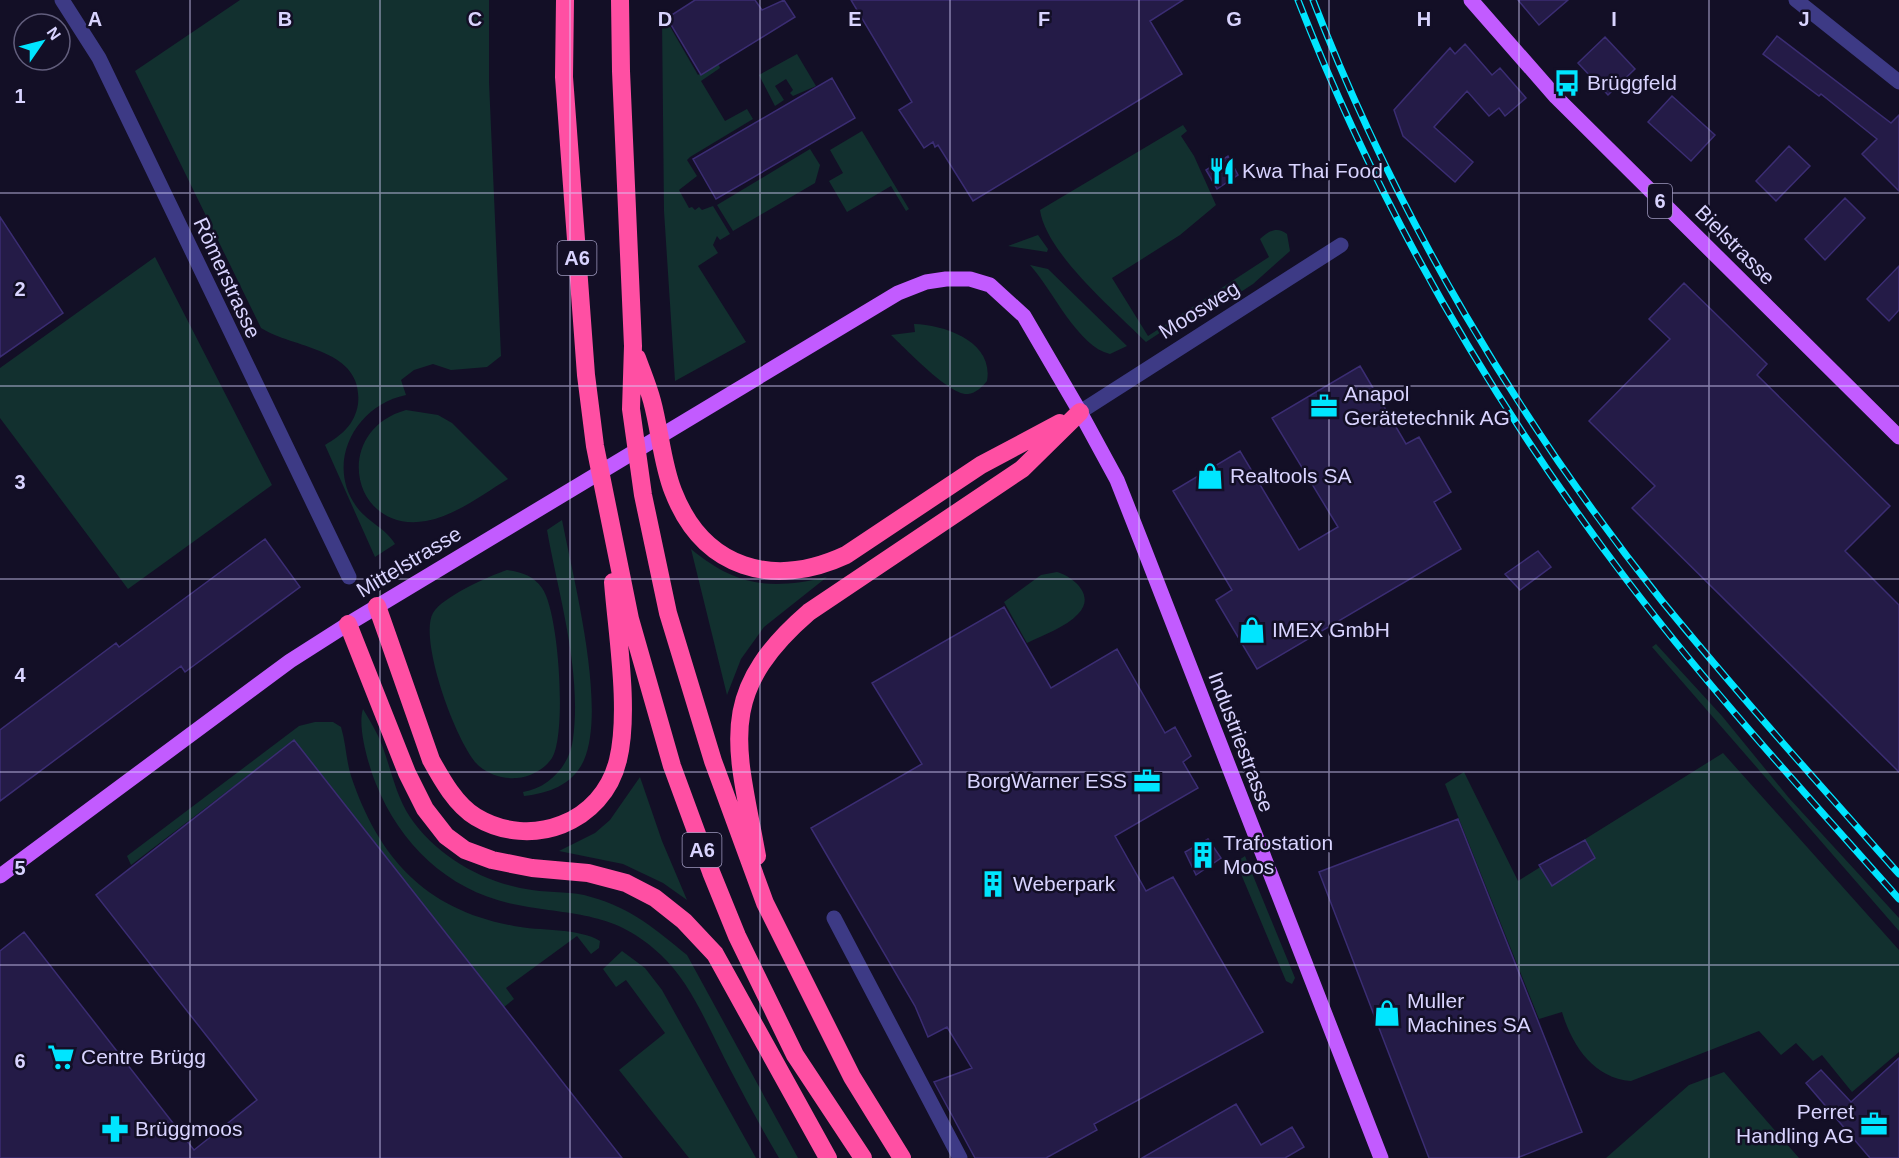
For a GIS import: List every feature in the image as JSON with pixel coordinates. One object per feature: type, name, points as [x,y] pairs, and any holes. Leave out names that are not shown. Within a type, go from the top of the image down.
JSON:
[{"type":"highway","name":"A6","points":[[565,0],[564,76],[586,375],[608,514],[630,619],[672,766],[711,872],[765,998],[795,1055],[862,1158]]},
{"type":"highway","name":"A6","points":[[620,0],[633,346],[631,409],[644,495],[668,613],[713,761],[765,903],[852,1077],[902,1158]]},
{"type":"highway","points":[[633,346],[652,400],[672,488],[684,515],[702,540],[721,554],[741,564],[762,570],[800,571],[824,565],[846,555],[981,465],[1080,412]]},
{"type":"highway","points":[[765,903],[740,761],[738,732],[740,709],[764,658],[791,627],[809,612],[1022,469],[1080,412]]},
{"type":"highway","points":[[377,606],[422,727],[431,760],[455,796],[475,816],[502,829],[528,832],[550,829],[572,821],[593,807],[604,794],[612,781],[619,758],[622,711],[608,514]]},
{"type":"highway","points":[[348,624],[425,809],[446,836],[465,850],[492,860],[532,868],[588,873],[626,883],[655,898],[692,929],[715,954],[828,1158]]},
{"type":"main road","name":"Bielstrasse","points":[[1471,0],[1556,97],[1899,437]]},
{"type":"main road","name":"Industriestrasse","points":[[861,315],[898,293],[926,282],[970,279],[990,285],[1024,316],[1117,480],[1381,1158]]},
{"type":"main road","name":"Mittelstrasse","points":[[0,876],[290,661],[377,606],[861,315]]},
{"type":"street","name":"Römerstrasse","points":[[62,0],[99,58],[349,577]]},
{"type":"street","points":[[1796,0],[1899,82]]},
{"type":"street","name":"Moosweg","points":[[1080,412],[1341,245]]},
{"type":"street","points":[[834,918],[960,1158]]},
{"type":"green space","points":[[240,0],[489,0],[489,82],[501,356],[487,367],[451,370],[433,364],[414,370],[401,380],[406,395],[388,401],[373,410],[360,423],[345,454],[344,472],[347,489],[356,506],[395,544],[375,557],[325,445],[347,428],[354,417],[358,404],[357,386],[350,371],[339,361],[324,353],[261,328],[135,71]]},
{"type":"green space","points":[[665,18],[698,75],[718,63],[720,68],[701,81],[725,121],[747,109],[753,119],[690,157],[687,160],[697,176],[679,190],[689,208],[692,207],[695,210],[699,207],[702,210],[713,206],[730,234],[720,240],[717,236],[713,245],[718,253],[698,266],[746,342],[675,381],[664,211],[662,19]]},
{"type":"green space","points":[[797,54],[816,86],[793,96],[790,93],[793,90],[786,79],[775,86],[784,100],[775,106],[759,75]]},
{"type":"green space","points":[[1183,125],[1187,131],[1181,136],[1194,156],[1216,205],[1180,235],[1112,278],[1148,336],[1269,257],[1260,239],[1267,234],[1280,230],[1287,234],[1290,251],[1253,284],[1199,319],[1181,319],[1146,342],[1100,298],[1068,262],[1045,227],[1040,210]]},
{"type":"green space","points":[[862,131],[909,209],[906,211],[891,186],[847,212],[829,181],[843,173],[830,150]]},
{"type":"green space","points":[[810,149],[820,165],[815,183],[733,231],[717,205]]},
{"type":"green space","points":[[1038,235],[1048,249],[1047,252],[1008,246]]},
{"type":"green space","points":[[155,257],[272,485],[128,589],[0,418],[0,368]]},
{"type":"green space","points":[[1030,265],[1048,269],[1127,346],[1110,354],[1087,341],[1066,316]]},
{"type":"green space","points":[[914,324],[940,328],[965,338],[983,356],[987,367],[987,381],[976,391],[968,394],[960,393],[939,380],[891,335],[915,332]]},
{"type":"green space","points":[[406,410],[438,415],[452,423],[508,479],[469,504],[426,521],[401,521],[381,512],[367,497],[360,478],[360,458],[367,438],[382,421]]},
{"type":"green space","points":[[562,520],[586,642],[592,708],[590,737],[584,760],[574,776],[551,790],[524,796],[523,792],[541,786],[557,774],[568,758],[573,739],[575,713],[572,661],[547,530]]},
{"type":"green space","points":[[691,549],[724,571],[755,582],[789,583],[827,577],[764,627],[741,659],[727,695]]},
{"type":"green space","points":[[507,570],[527,575],[542,588],[553,621],[559,673],[559,725],[557,745],[552,758],[537,772],[517,778],[492,774],[479,766],[470,755],[460,737],[442,692],[435,668],[430,626],[433,613],[446,600],[478,582]]},
{"type":"green space","points":[[1057,572],[1070,578],[1081,588],[1085,601],[1083,607],[1067,623],[1027,643],[1004,602],[1041,575]]},
{"type":"green space","points":[[1656,644],[1722,716],[1789,798],[1899,918],[1899,931],[1652,647]]},
{"type":"green space","points":[[363,709],[380,740],[405,809],[421,831],[448,856],[497,882],[540,891],[577,894],[619,907],[643,921],[687,955],[798,1158],[779,1158],[742,1093],[692,995],[672,967],[644,941],[611,923],[576,914],[518,905],[471,890],[450,878],[414,846],[387,807],[373,777],[363,736]]},
{"type":"green space","points":[[315,722],[333,722],[341,727],[351,776],[362,806],[376,832],[392,856],[410,876],[431,893],[455,907],[483,918],[524,928],[570,932],[592,937],[600,941],[599,948],[591,954],[577,936],[506,988],[514,999],[504,1007],[294,740],[131,865],[127,856],[299,726]]},
{"type":"green space","points":[[1723,753],[1899,950],[1899,1052],[1852,1092],[1822,1055],[1813,1061],[1796,1043],[1781,1055],[1759,1031],[1631,1081],[1618,1079],[1595,1067],[1578,1048],[1562,1012],[1539,1019],[1445,784],[1464,772],[1518,881]]},
{"type":"green space","points":[[640,777],[662,841],[687,900],[663,883],[623,864],[559,851],[595,833],[610,820]]},
{"type":"green space","points":[[1245,856],[1295,978],[1292,984],[1286,981],[1236,862]]},
{"type":"green space","points":[[622,951],[645,968],[662,990],[756,1158],[689,1158],[619,1070],[665,1033],[626,980],[616,987],[603,969]]},
{"type":"green space","points":[[1724,1072],[1799,1158],[1606,1158],[1689,1085]]},
{"type":"building","points":[[695,0],[755,0],[762,10],[784,0],[795,17],[701,75],[667,18]]},
{"type":"building","points":[[851,0],[1183,0],[1150,21],[1182,74],[973,201],[938,145],[935,147],[933,142],[924,148],[899,110],[912,102]]},
{"type":"building","points":[[1518,0],[1568,0],[1539,25]]},
{"type":"building","points":[[1777,36],[1891,123],[1899,115],[1899,191],[1862,154],[1877,139],[1821,94],[1819,96],[1763,54]]},
{"type":"building","points":[[1605,37],[1635,69],[1608,95],[1578,63]]},
{"type":"building","points":[[1465,44],[1492,75],[1500,68],[1526,98],[1505,116],[1499,108],[1489,116],[1467,91],[1434,127],[1473,162],[1455,182],[1403,136],[1394,110],[1450,48],[1455,54]]},
{"type":"building","points":[[832,78],[855,118],[716,199],[693,159]]},
{"type":"building","points":[[1672,96],[1715,135],[1691,161],[1648,122]]},
{"type":"building","points":[[1789,146],[1810,166],[1776,201],[1756,181]]},
{"type":"building","name":"Kwa Thai Food","points":[[1228,156],[1238,175],[1217,189],[1206,170]]},
{"type":"building","points":[[1845,198],[1865,218],[1825,260],[1805,239]]},
{"type":"building","points":[[0,217],[63,313],[0,357]]},
{"type":"building","points":[[1899,266],[1899,310],[1889,321],[1867,299]]},
{"type":"building","points":[[1684,283],[1767,364],[1757,375],[1890,506],[1845,551],[1899,605],[1899,772],[1632,508],[1655,486],[1589,421],[1670,339],[1649,319]]},
{"type":"building","points":[[1360,366],[1406,444],[1419,437],[1451,492],[1434,502],[1461,549],[1257,669],[1216,600],[1232,590],[1173,491],[1240,451],[1299,550],[1338,527],[1272,418]]},
{"type":"building","points":[[265,539],[300,587],[185,672],[181,666],[0,801],[0,730],[116,643],[119,647]]},
{"type":"building","points":[[1538,551],[1551,567],[1520,590],[1505,574]]},
{"type":"building","name":"Weberpark","points":[[1004,607],[1051,688],[1117,649],[1165,733],[1175,727],[1191,756],[1183,762],[1198,788],[1115,836],[1146,891],[1173,877],[1263,1032],[1094,1124],[1097,1130],[1046,1158],[975,1158],[934,1082],[972,1068],[947,1027],[928,1037],[915,1006],[811,828],[922,764],[872,683]]},
{"type":"building","points":[[294,740],[622,1158],[0,1158],[0,951],[24,932],[194,1150],[257,1100],[96,895]]},
{"type":"building","points":[[1458,819],[1582,1132],[1517,1158],[1429,1158],[1319,872]]},
{"type":"building","name":"Trafostation Moos","points":[[1208,839],[1221,858],[1196,875],[1185,852]]},
{"type":"building","points":[[1585,840],[1595,858],[1552,886],[1539,865]]},
{"type":"building","points":[[1899,1058],[1899,1158],[1870,1158],[1806,1083],[1821,1070],[1851,1102]]},
{"type":"building","points":[[1236,1104],[1261,1145],[1292,1127],[1304,1147],[1285,1158],[1142,1158]]},
{"type":"railway","points":[[1298,0],[1364,153],[1402,228],[1442,301],[1529,443],[1576,512],[1691,661],[1899,899]]},
{"type":"railway","points":[[1313,0],[1382,159],[1422,237],[1465,314],[1558,461],[1662,601],[1749,705],[1899,874]]},
{"type":"place","name":"Brüggfeld","points":[[1567,83]]},
{"type":"place","name":"Kwa Thai Food","points":[[1222,171]]},
{"type":"place","name":"Anapol Gerätetechnik AG","points":[[1324,406]]},
{"type":"place","name":"Realtools SA","points":[[1210,476]]},
{"type":"place","name":"IMEX GmbH","points":[[1252,630]]},
{"type":"place","name":"BorgWarner ESS","points":[[1147,781]]},
{"type":"place","name":"Trafostation Moos","points":[[1203,855]]},
{"type":"place","name":"Weberpark","points":[[993,884]]},
{"type":"place","name":"Muller Machines SA","points":[[1387,1013]]},
{"type":"place","name":"Centre Brügg","points":[[61,1057]]},
{"type":"place","name":"Perret Handling AG","points":[[1874,1124]]},
{"type":"place","name":"Brüggmoos","points":[[115,1129]]}]
